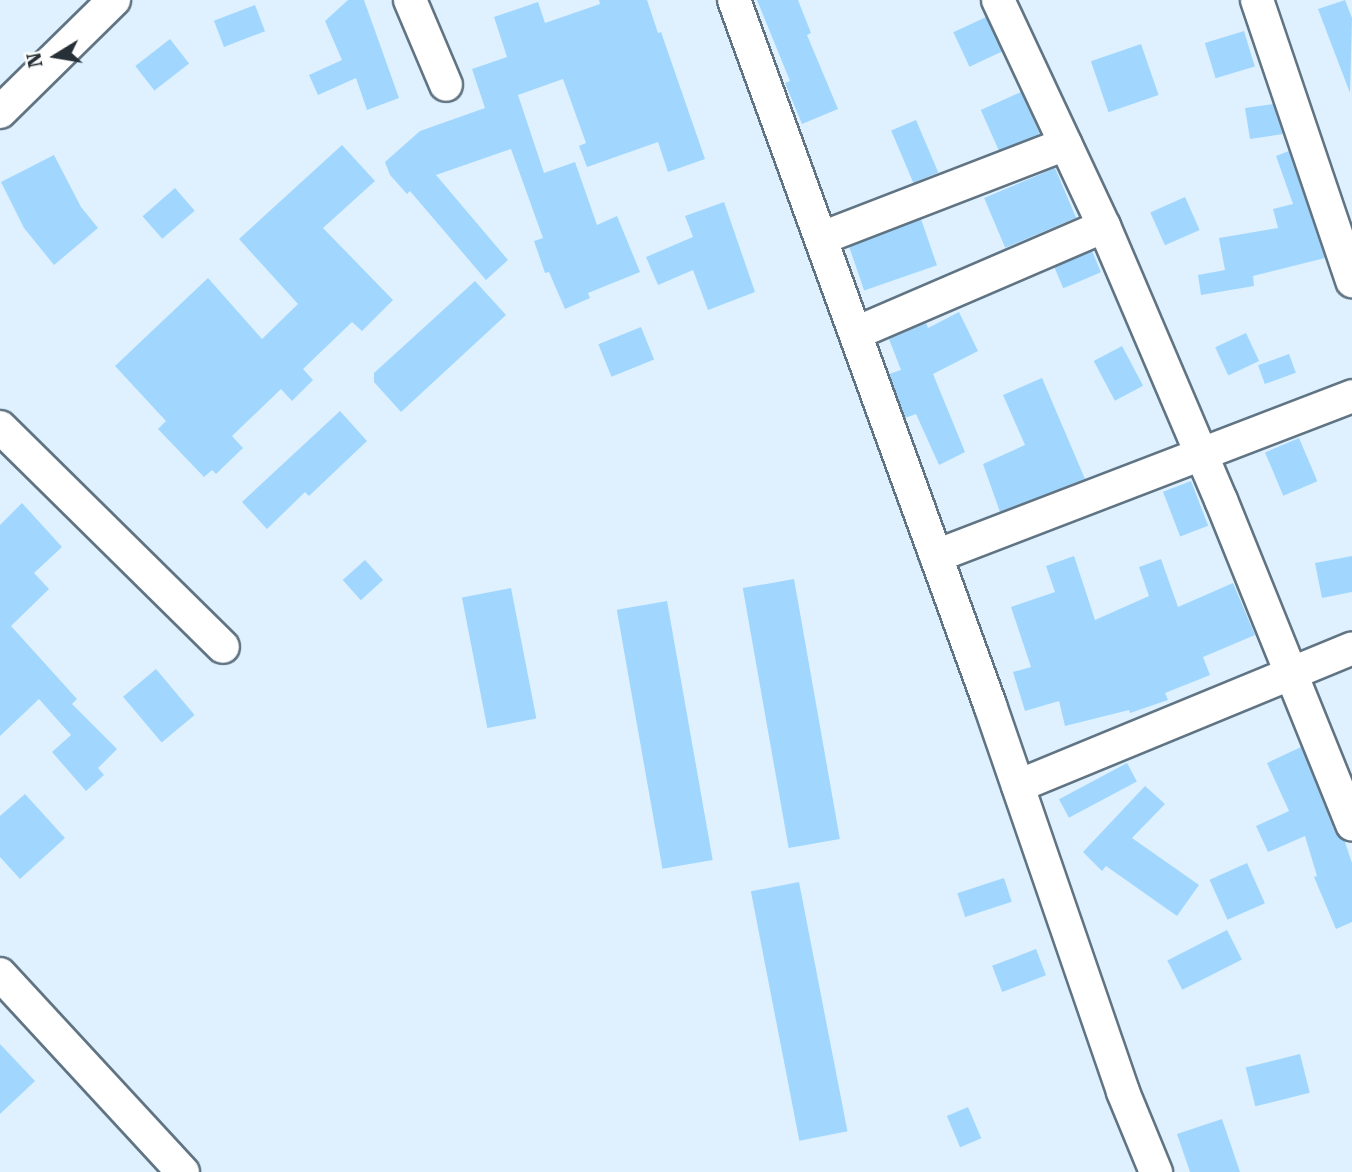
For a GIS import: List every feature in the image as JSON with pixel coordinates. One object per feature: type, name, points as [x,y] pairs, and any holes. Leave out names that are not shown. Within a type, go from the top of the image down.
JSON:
[{"type":"street","points":[[0,112],[114,0]]},
{"type":"street","points":[[410,0],[446,85]]},
{"type":"street","points":[[734,0],[936,556],[1124,1092],[1156,1172]]},
{"type":"street","points":[[998,0],[1104,226],[1202,455],[1352,825]]},
{"type":"street","points":[[1257,0],[1352,281]]},
{"type":"street","points":[[822,239],[1065,144]]},
{"type":"street","points":[[856,333],[1104,226]]},
{"type":"street","points":[[936,556],[1352,396]]},
{"type":"street","points":[[0,427],[223,647]]},
{"type":"street","points":[[1018,786],[1352,648]]},
{"type":"street","points":[[0,974],[183,1172]]},
{"type":"building","points":[[348,0],[364,0],[399,98],[367,110],[356,78],[318,95],[309,75],[342,60],[325,21]]},
{"type":"building","points":[[599,0],[647,0],[658,33],[661,32],[705,159],[668,172],[658,142],[587,167],[579,146],[586,143],[563,79],[518,95],[544,173],[575,162],[597,225],[617,216],[640,272],[588,293],[590,298],[565,309],[549,272],[545,273],[534,241],[543,238],[511,149],[436,175],[508,260],[486,280],[410,191],[407,194],[390,175],[385,162],[420,131],[485,108],[472,69],[507,57],[494,17],[538,2],[545,23],[600,4]]},
{"type":"building","points":[[757,0],[798,0],[811,33],[807,35],[838,109],[802,124],[785,83],[790,81]]},
{"type":"building","points":[[1345,0],[1352,18],[1350,93],[1318,9]]},
{"type":"building","points":[[255,5],[265,31],[224,47],[214,21]]},
{"type":"building","points":[[986,17],[1002,51],[969,67],[953,32]]},
{"type":"building","points":[[1244,31],[1255,66],[1216,78],[1205,43]]},
{"type":"building","points":[[170,39],[189,63],[154,91],[135,66]]},
{"type":"building","points":[[1141,44],[1159,95],[1108,112],[1091,61]]},
{"type":"building","points":[[1021,92],[1040,134],[1000,152],[981,110]]},
{"type":"building","points":[[1273,104],[1283,134],[1250,139],[1245,108]]},
{"type":"building","points":[[916,120],[938,172],[913,183],[891,131]]},
{"type":"building","points":[[342,145],[375,181],[323,228],[393,300],[362,331],[352,322],[303,369],[313,380],[292,401],[281,389],[232,436],[243,448],[216,474],[212,470],[204,477],[158,429],[166,421],[115,366],[208,278],[262,339],[298,304],[239,239]]},
{"type":"building","points":[[1289,151],[1325,258],[1253,276],[1254,286],[1201,295],[1198,275],[1225,270],[1219,238],[1278,228],[1273,209],[1293,204],[1276,156]]},
{"type":"building","points":[[54,155],[81,207],[98,228],[54,265],[24,228],[1,182]]},
{"type":"building","points":[[1055,168],[1076,218],[1005,248],[984,198]]},
{"type":"building","points":[[175,188],[195,211],[162,239],[143,216]]},
{"type":"building","points":[[1185,197],[1200,230],[1165,245],[1150,212]]},
{"type":"building","points":[[724,202],[755,292],[708,310],[693,270],[658,285],[646,257],[693,237],[685,216]]},
{"type":"building","points":[[921,219],[937,265],[864,290],[848,244]]},
{"type":"building","points":[[1092,251],[1101,272],[1063,288],[1054,267]]},
{"type":"building","points":[[475,281],[506,315],[401,412],[374,382],[374,373]]},
{"type":"building","points":[[959,312],[978,351],[933,374],[965,452],[939,465],[916,414],[905,418],[889,374],[901,370],[889,339],[926,323],[928,328]]},
{"type":"building","points":[[641,327],[654,359],[611,377],[598,344]]},
{"type":"building","points":[[1246,333],[1259,361],[1228,375],[1215,347]]},
{"type":"building","points":[[1122,346],[1143,386],[1115,401],[1094,361]]},
{"type":"building","points":[[1289,354],[1296,373],[1265,384],[1258,365]]},
{"type":"building","points":[[1042,378],[1085,479],[1000,512],[983,464],[1025,445],[1003,395]]},
{"type":"building","points":[[340,411],[367,441],[309,496],[305,492],[267,529],[242,502]]},
{"type":"building","points":[[1299,438],[1317,481],[1283,496],[1265,452]]},
{"type":"building","points":[[1191,481],[1208,526],[1180,537],[1163,492]]},
{"type":"building","points":[[22,503],[62,547],[34,573],[49,589],[11,626],[77,699],[72,704],[117,749],[98,768],[104,775],[86,791],[52,752],[71,735],[39,699],[0,736],[0,525]]},
{"type":"building","points":[[1074,556],[1095,620],[1149,596],[1139,567],[1161,559],[1178,607],[1233,583],[1255,635],[1203,657],[1210,675],[1165,693],[1168,700],[1130,713],[1129,710],[1065,726],[1059,701],[1025,711],[1013,672],[1031,667],[1011,607],[1055,592],[1046,566]]},
{"type":"building","points":[[1352,556],[1352,592],[1322,598],[1315,563]]},
{"type":"building","points":[[365,560],[383,580],[361,600],[343,580]]},
{"type":"building","points":[[794,579],[840,839],[789,848],[743,588]]},
{"type":"building","points":[[511,588],[536,719],[487,728],[462,598]]},
{"type":"building","points":[[667,601],[713,860],[662,869],[617,610]]},
{"type":"building","points":[[156,669],[195,715],[162,743],[123,697]]},
{"type":"building","points":[[1301,747],[1335,832],[1345,842],[1352,863],[1352,922],[1336,929],[1314,877],[1317,876],[1305,836],[1268,852],[1256,826],[1289,811],[1267,763]]},
{"type":"building","points":[[1127,763],[1137,782],[1069,818],[1059,799]]},
{"type":"building","points":[[1145,786],[1165,804],[1132,838],[1199,885],[1177,916],[1106,866],[1102,871],[1083,852]]},
{"type":"building","points":[[25,794],[65,838],[20,879],[0,857],[0,816]]},
{"type":"building","points":[[1247,863],[1265,903],[1227,920],[1210,880]]},
{"type":"building","points":[[1004,878],[1012,902],[965,917],[957,893]]},
{"type":"building","points":[[799,882],[847,1131],[799,1141],[751,891]]},
{"type":"building","points":[[1227,930],[1242,959],[1182,990],[1167,960]]},
{"type":"building","points":[[1036,949],[1046,975],[1002,992],[992,966]]},
{"type":"building","points":[[0,1044],[35,1081],[0,1114]]},
{"type":"building","points":[[1300,1054],[1310,1093],[1255,1106],[1246,1068]]},
{"type":"building","points":[[968,1107],[981,1138],[960,1147],[947,1116]]},
{"type":"building","points":[[1222,1119],[1240,1172],[1190,1172],[1177,1134]]}]
